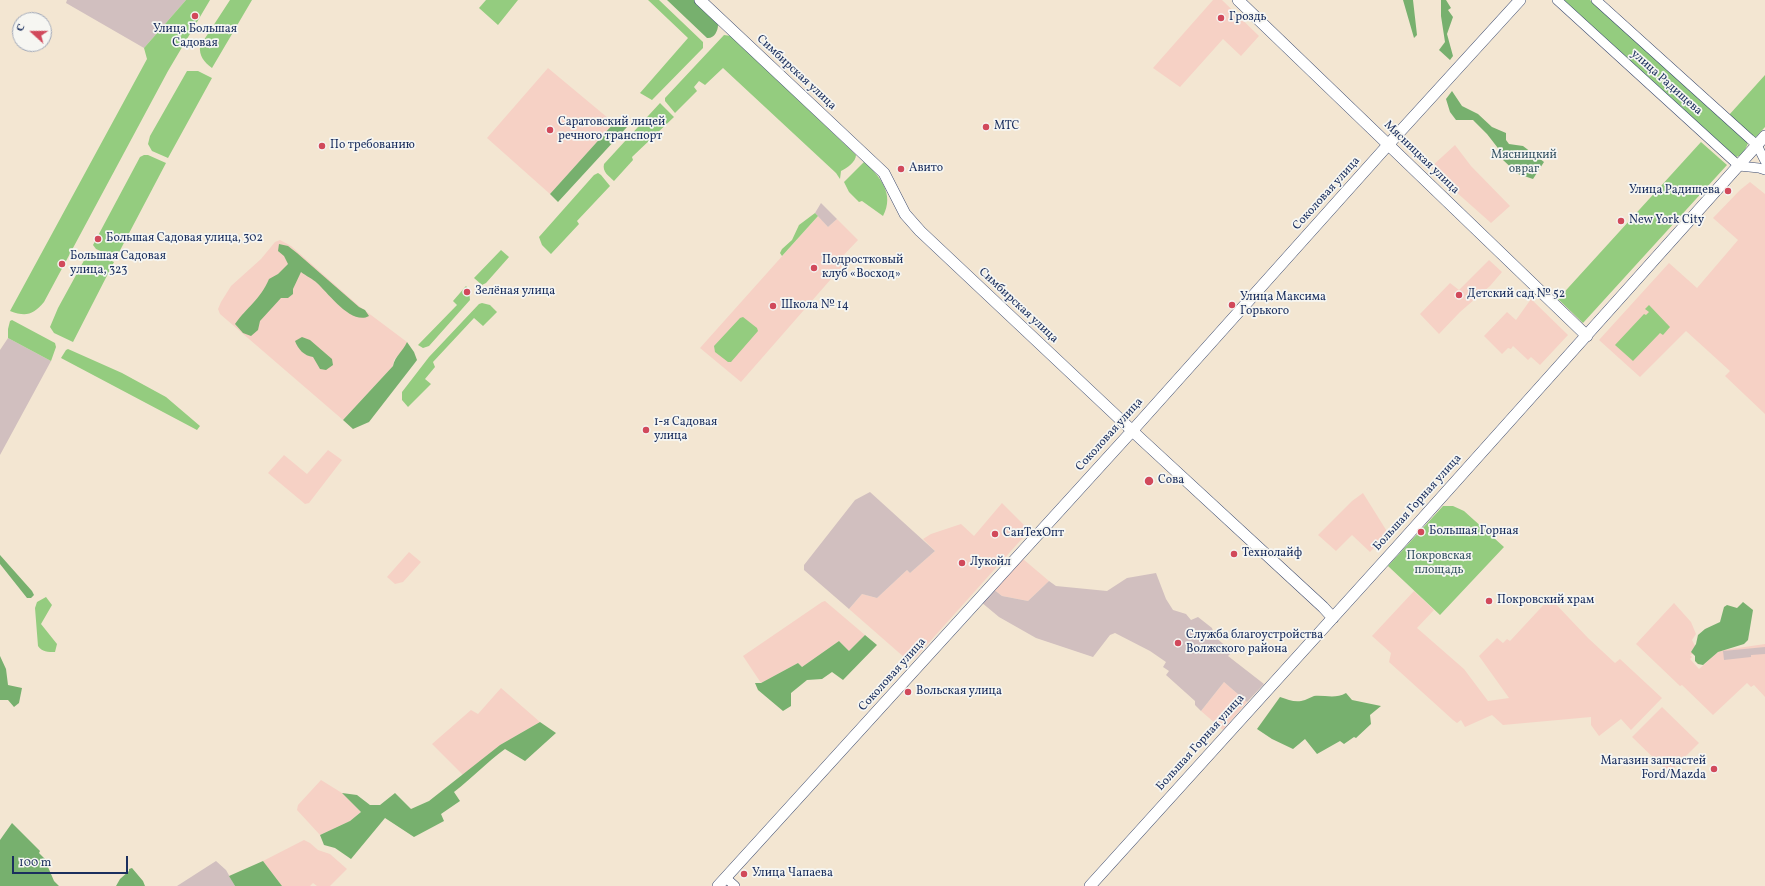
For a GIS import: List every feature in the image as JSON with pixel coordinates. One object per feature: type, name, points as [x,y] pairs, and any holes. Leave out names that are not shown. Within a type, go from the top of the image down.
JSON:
[{"type":"main road","name":"Симбирская улица","points":[[700,0],[884,173],[905,214],[920,231],[1333,618]]},
{"type":"main road","name":"Мясницкая улица","points":[[1238,0],[1586,336]]},
{"type":"main road","name":"Соколовая улица","points":[[722,882],[1132,430],[1388,144],[1520,0]]},
{"type":"main road","name":"Большая Горная улица","points":[[1090,886],[1333,618],[1765,136]]},
{"type":"street","name":"улица Радищева","points":[[1557,0],[1739,166]]},
{"type":"street","name":"улица Радищева","points":[[1596,0],[1757,145],[1765,161]]},
{"type":"street","points":[[1739,166],[1765,170]]},
{"type":"street","points":[[722,882],[736,886]]},
{"type":"shaded area","points":[[67,0],[186,0],[144,48],[66,3]]},
{"type":"shaded area","points":[[1213,0],[1222,0],[1259,36],[1241,56],[1223,39],[1180,87],[1153,68]]},
{"type":"shaded area","name":"Саратовский лицей речного транспорт","points":[[548,68],[614,123],[550,194],[487,138]]},
{"type":"shaded area","points":[[1455,145],[1471,166],[1510,206],[1491,223],[1431,167]]},
{"type":"shaded area","points":[[1750,182],[1765,194],[1765,414],[1725,376],[1730,371],[1686,331],[1640,377],[1599,340],[1669,263],[1697,288],[1738,240],[1713,218],[1740,190]]},
{"type":"shaded area","points":[[821,203],[837,219],[828,227],[815,213]]},
{"type":"shaded area","name":"Школа № 14","points":[[818,216],[828,227],[837,219],[858,240],[840,259],[845,263],[741,382],[700,348]]},
{"type":"shaded area","points":[[280,240],[291,246],[359,306],[407,342],[405,348],[394,360],[393,366],[343,420],[220,314],[218,309],[231,286],[261,259],[275,242]]},
{"type":"shaded area","name":"Детский сад № 52","points":[[1489,260],[1502,272],[1490,286],[1460,312],[1439,334],[1420,314],[1450,283],[1459,290]]},
{"type":"shaded area","points":[[1531,299],[1568,335],[1540,365],[1531,357],[1528,360],[1513,346],[1511,349],[1508,348],[1502,354],[1484,336],[1507,312],[1516,320]]},
{"type":"shaded area","points":[[8,338],[51,361],[0,455],[0,350]]},
{"type":"shaded area","points":[[328,450],[342,460],[309,503],[305,504],[268,473],[284,455],[307,474]]},
{"type":"shaded area","points":[[870,492],[935,551],[910,573],[907,570],[877,598],[862,594],[849,609],[804,570],[804,565],[855,500]]},
{"type":"shaded area","points":[[1363,493],[1388,533],[1370,552],[1352,535],[1336,551],[1318,535],[1352,501]]},
{"type":"shaded area","points":[[1002,503],[1027,528],[1028,532],[916,657],[910,659],[905,658],[849,609],[862,594],[877,598],[907,570],[910,573],[935,551],[923,539],[931,534],[961,524],[974,536]]},
{"type":"shaded area","points":[[409,552],[421,562],[403,582],[395,584],[387,577]]},
{"type":"shaded area","points":[[1023,559],[1049,581],[1028,601],[1002,596],[993,589]]},
{"type":"shaded area","name":"Служба благоустройства Волжского района","points":[[1156,573],[1166,599],[1173,610],[1186,614],[1191,620],[1198,617],[1212,628],[1215,637],[1228,648],[1230,654],[1228,656],[1264,684],[1247,702],[1224,682],[1201,711],[1195,705],[1195,701],[1166,675],[1169,671],[1163,667],[1166,662],[1150,651],[1115,633],[1110,635],[1093,657],[1036,638],[999,617],[981,602],[993,589],[1002,596],[1028,601],[1049,581],[1056,586],[1107,591],[1127,578]]},
{"type":"shaded area","points":[[1414,591],[1434,610],[1417,628],[1464,669],[1488,701],[1509,698],[1479,656],[1497,638],[1503,643],[1507,639],[1510,641],[1550,598],[1588,638],[1615,663],[1620,659],[1662,698],[1631,730],[1621,719],[1599,736],[1591,725],[1591,717],[1503,725],[1492,715],[1465,727],[1461,720],[1457,723],[1453,720],[1389,662],[1391,653],[1372,636]]},
{"type":"shaded area","points":[[825,601],[865,635],[849,651],[839,641],[802,667],[798,663],[761,683],[743,656]]},
{"type":"shaded area","points":[[1674,603],[1691,622],[1696,634],[1692,640],[1698,652],[1690,655],[1692,657],[1690,659],[1699,669],[1718,652],[1765,644],[1765,697],[1754,685],[1751,687],[1747,683],[1713,715],[1636,644]]},
{"type":"shaded area","points":[[1765,647],[1765,654],[1724,660],[1723,651]]},
{"type":"shaded area","points":[[1224,682],[1247,702],[1223,730],[1201,711]]},
{"type":"shaded area","points":[[501,688],[540,722],[500,745],[463,775],[432,744],[471,710],[478,714]]},
{"type":"shaded area","points":[[1662,707],[1699,743],[1672,770],[1669,767],[1667,769],[1663,767],[1632,737]]},
{"type":"shaded area","points":[[321,780],[342,793],[361,812],[350,821],[320,835],[297,810],[298,805]]},
{"type":"shaded area","points":[[304,840],[318,850],[330,854],[347,869],[330,886],[317,886],[313,883],[310,886],[282,886],[263,861]]},
{"type":"shaded area","points":[[216,861],[226,870],[235,886],[177,886]]},
{"type":"green space","points":[[186,0],[210,0],[168,71],[44,302],[36,310],[29,314],[21,314],[10,311],[147,59],[144,48]]},
{"type":"green space","points":[[230,0],[252,0],[212,68],[200,53],[200,46]]},
{"type":"green space","points":[[486,0],[518,0],[498,25],[479,8]]},
{"type":"green space","points":[[648,0],[659,0],[703,42],[703,48],[652,100],[640,93],[688,38]]},
{"type":"green space","points":[[667,0],[694,0],[716,21],[718,25],[715,34],[712,37],[707,38]]},
{"type":"green space","points":[[1403,0],[1413,0],[1417,35],[1414,38]]},
{"type":"green space","points":[[1441,0],[1446,0],[1451,8],[1448,10],[1453,17],[1447,34],[1453,56],[1450,60],[1439,50],[1445,42],[1441,16]]},
{"type":"green space","points":[[1562,0],[1590,0],[1747,140],[1748,143],[1744,152],[1736,157]]},
{"type":"green space","points":[[724,35],[731,36],[856,155],[853,162],[841,171],[840,179],[836,173],[723,68],[705,85],[699,81],[694,87],[697,91],[675,113],[665,101],[665,98]]},
{"type":"green space","points":[[187,71],[198,71],[212,78],[168,158],[152,151],[148,144],[150,136]]},
{"type":"green space","points":[[1765,75],[1765,127],[1755,138],[1729,115]]},
{"type":"green space","name":"Мясницкий овраг","points":[[1452,91],[1462,106],[1478,114],[1492,127],[1506,133],[1506,140],[1509,144],[1523,146],[1544,162],[1533,179],[1518,174],[1503,160],[1501,152],[1487,134],[1473,120],[1456,120],[1450,112],[1446,99]]},
{"type":"green space","points":[[660,103],[674,117],[632,157],[633,160],[614,181],[605,172],[604,164]]},
{"type":"green space","points":[[614,123],[620,127],[627,127],[558,202],[550,194]]},
{"type":"green space","points":[[1701,142],[1727,165],[1583,323],[1558,299]]},
{"type":"green space","points":[[148,155],[166,163],[116,258],[96,249],[93,245],[140,157]]},
{"type":"green space","points":[[864,162],[880,179],[884,186],[887,200],[883,216],[862,201],[859,202],[849,192],[844,182]]},
{"type":"green space","points":[[598,173],[610,186],[577,221],[579,224],[551,254],[542,245],[539,237],[594,175]]},
{"type":"green space","points":[[815,213],[818,216],[782,256],[780,253],[782,249],[792,240],[799,225]]},
{"type":"green space","points":[[279,244],[288,246],[297,253],[359,307],[365,310],[369,316],[362,318],[348,313],[315,282],[301,272],[293,289],[293,294],[288,298],[281,298],[260,321],[258,330],[251,336],[243,333],[235,324],[262,292],[269,279],[278,274],[288,264],[284,256],[278,251]]},
{"type":"green space","points":[[501,250],[509,257],[486,283],[482,285],[474,278]]},
{"type":"green space","points":[[94,253],[114,262],[73,342],[54,333],[50,327],[58,308],[87,255]]},
{"type":"green space","points":[[466,286],[469,290],[470,300],[429,346],[423,348],[418,345],[457,305],[453,301]]},
{"type":"green space","points":[[482,303],[490,305],[497,312],[483,326],[474,318],[433,362],[435,367],[425,379],[431,384],[408,407],[402,400],[402,392],[429,357],[479,304]]},
{"type":"green space","points":[[1649,305],[1670,327],[1663,335],[1660,333],[1633,361],[1615,345],[1644,314],[1646,315],[1649,312],[1645,309]]},
{"type":"green space","points":[[743,317],[757,328],[758,331],[731,362],[728,362],[715,352],[714,346],[740,318]]},
{"type":"green space","points":[[12,320],[55,343],[56,347],[51,361],[8,338],[8,329],[10,321]]},
{"type":"green space","points":[[302,337],[310,340],[332,359],[333,365],[326,370],[320,369],[313,357],[304,354],[298,347],[295,341]]},
{"type":"green space","points":[[407,342],[414,352],[417,360],[369,422],[353,429],[343,420],[393,366],[395,359]]},
{"type":"green space","points":[[68,349],[122,373],[166,397],[200,426],[197,430],[61,358]]},
{"type":"green space","name":"Покровская площадь","points":[[1443,506],[1453,506],[1464,511],[1504,547],[1440,615],[1388,566]]},
{"type":"green space","points":[[0,555],[32,591],[34,595],[31,598],[27,598],[0,564]]},
{"type":"green space","points":[[46,597],[52,605],[41,624],[57,644],[55,652],[43,651],[38,646],[35,608],[37,602]]},
{"type":"green space","points":[[1743,602],[1753,610],[1748,640],[1744,644],[1718,652],[1703,665],[1698,664],[1695,661],[1695,656],[1691,652],[1696,644],[1698,635],[1705,629],[1720,622],[1724,607],[1727,605],[1737,608]]},
{"type":"green space","points":[[865,635],[877,645],[843,680],[832,672],[822,679],[807,680],[791,693],[791,706],[783,711],[758,690],[755,683],[761,683],[798,663],[802,667],[839,641],[849,651]]},
{"type":"green space","points":[[0,656],[6,669],[8,685],[22,688],[19,703],[14,707],[8,700],[0,700]]},
{"type":"green space","points":[[1346,693],[1352,700],[1381,706],[1370,715],[1371,724],[1356,738],[1354,737],[1344,744],[1340,741],[1317,754],[1305,739],[1293,749],[1272,739],[1257,729],[1280,697],[1292,701],[1299,701],[1314,696],[1334,696]]},
{"type":"green space","points":[[540,722],[556,733],[525,761],[505,749],[498,754],[454,792],[460,801],[441,814],[444,821],[414,837],[385,818],[351,859],[335,848],[324,845],[320,835],[350,821],[361,812],[342,793],[357,795],[370,805],[380,805],[395,793],[411,809],[429,801],[500,745]]},
{"type":"green space","points":[[12,823],[40,851],[39,853],[50,864],[48,867],[54,881],[59,886],[0,886],[0,840]]},
{"type":"green space","points":[[263,861],[282,886],[235,886],[229,876]]},
{"type":"green space","points":[[132,868],[143,881],[145,886],[116,886],[120,879],[129,871],[129,869]]},
{"type":"place","name":"Улица Большая Садовая","points":[[195,16]]},
{"type":"place","name":"Гроздь","points":[[1221,18]]},
{"type":"place","name":"МТС","points":[[986,127]]},
{"type":"place","name":"Саратовский лицей речного транспорт","points":[[550,130]]},
{"type":"place","name":"По требованию","points":[[322,146]]},
{"type":"place","name":"Авито","points":[[901,169]]},
{"type":"place","name":"Улица Радищева","points":[[1728,191]]},
{"type":"place","name":"New York City","points":[[1621,221]]},
{"type":"place","name":"Большая Садовая улица, 302","points":[[98,239]]},
{"type":"place","name":"Большая Садовая улица, 323","points":[[62,264]]},
{"type":"place","name":"Подростковый клуб «Восход»","points":[[814,268]]},
{"type":"place","name":"Зелёная улица","points":[[467,292]]},
{"type":"place","name":"Детский сад № 52","points":[[1459,295]]},
{"type":"place","name":"Улица Максима Горького","points":[[1232,305]]},
{"type":"place","name":"Школа № 14","points":[[773,306]]},
{"type":"place","name":"1-я Садовая улица","points":[[646,430]]},
{"type":"place","name":"Сова","points":[[1149,481]]},
{"type":"place","name":"Большая Горная","points":[[1421,532]]},
{"type":"place","name":"СанТехОпт","points":[[995,534]]},
{"type":"place","name":"Технолайф","points":[[1234,554]]},
{"type":"place","name":"Лукойл","points":[[962,563]]},
{"type":"place","name":"Покровский храм","points":[[1489,601]]},
{"type":"place","name":"Служба благоустройства Волжского района","points":[[1178,643]]},
{"type":"place","name":"Вольская улица","points":[[908,692]]},
{"type":"place","name":"Магазин запчастей Ford/Mazda","points":[[1714,769]]},
{"type":"place","name":"Улица Чапаева","points":[[744,874]]}]
